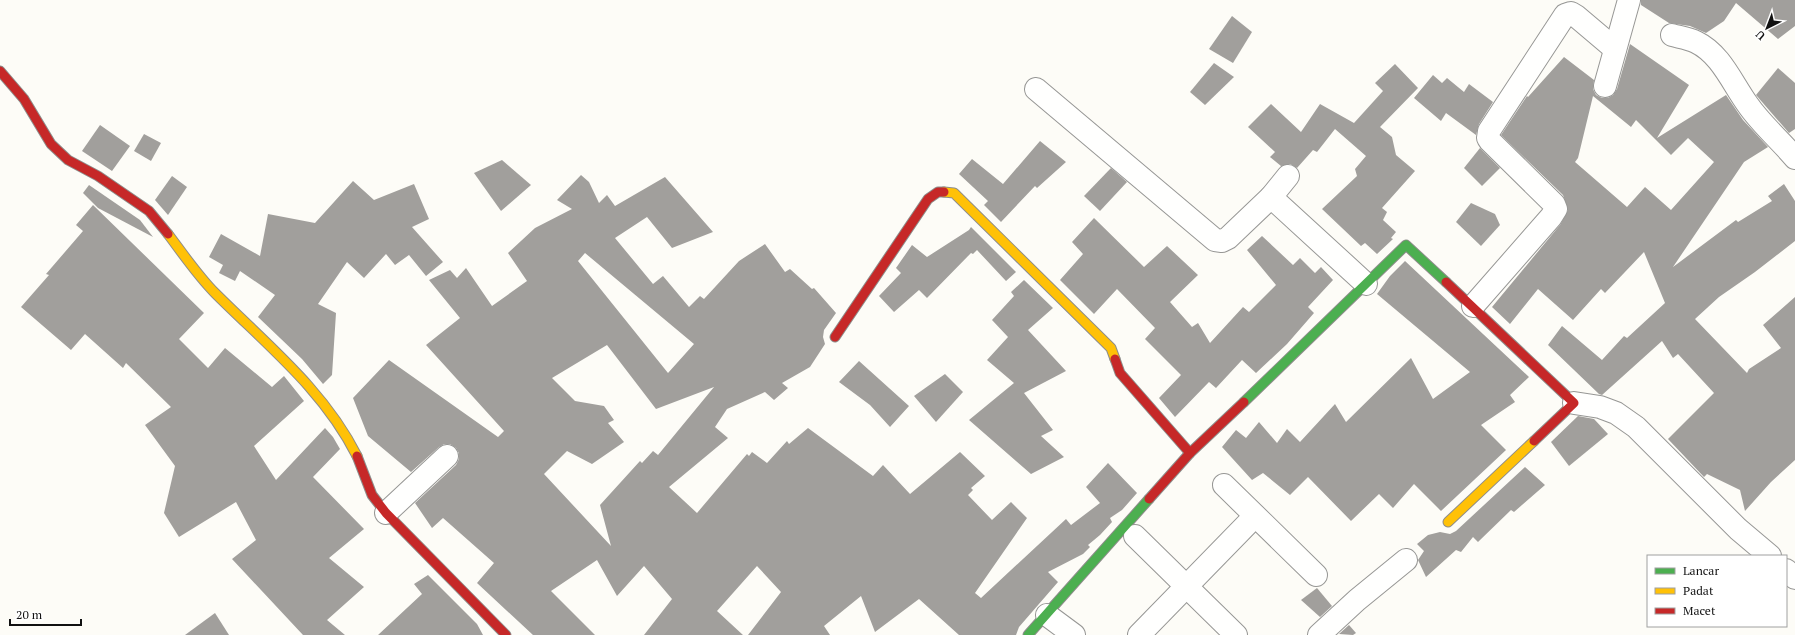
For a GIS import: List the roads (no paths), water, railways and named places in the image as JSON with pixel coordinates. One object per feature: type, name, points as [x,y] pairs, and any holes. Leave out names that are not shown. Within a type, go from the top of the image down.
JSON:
[{"type":"street","points":[[1605,86],[1629,0]]},
{"type":"street","points":[[1473,306],[1551,217],[1556,209],[1554,204],[1490,141],[1488,138],[1489,131],[1565,15],[1570,13],[1576,16],[1615,49]]},
{"type":"street","points":[[1672,35],[1695,41],[1716,57],[1748,105],[1795,158]]},
{"type":"street","points":[[0,72],[24,99],[40,128],[51,144],[68,160],[98,176],[149,211],[214,292],[300,375],[344,430],[357,456],[372,495],[386,513],[506,635]]},
{"type":"street","points":[[1036,89],[1215,240],[1222,241],[1228,238],[1271,197],[1288,176]]},
{"type":"street","points":[[835,336],[928,199],[938,192],[954,193],[1111,348],[1120,373],[1190,453]]},
{"type":"street","points":[[1271,197],[1366,284]]},
{"type":"street","points":[[1028,635],[1125,524],[1190,453],[1406,245],[1473,306],[1574,403],[1605,409],[1616,413],[1636,427],[1738,528],[1769,555]]},
{"type":"street","points":[[1448,522],[1574,403]]},
{"type":"street","points":[[386,513],[447,456]]},
{"type":"street","points":[[1224,486],[1316,576]]},
{"type":"street","points":[[1139,635],[1255,516]]},
{"type":"street","points":[[1135,536],[1236,635]]},
{"type":"street","points":[[1319,635],[1357,600],[1406,560]]},
{"type":"street","points":[[1787,571],[1795,578]]},
{"type":"street","points":[[1046,615],[1074,635]]}]
